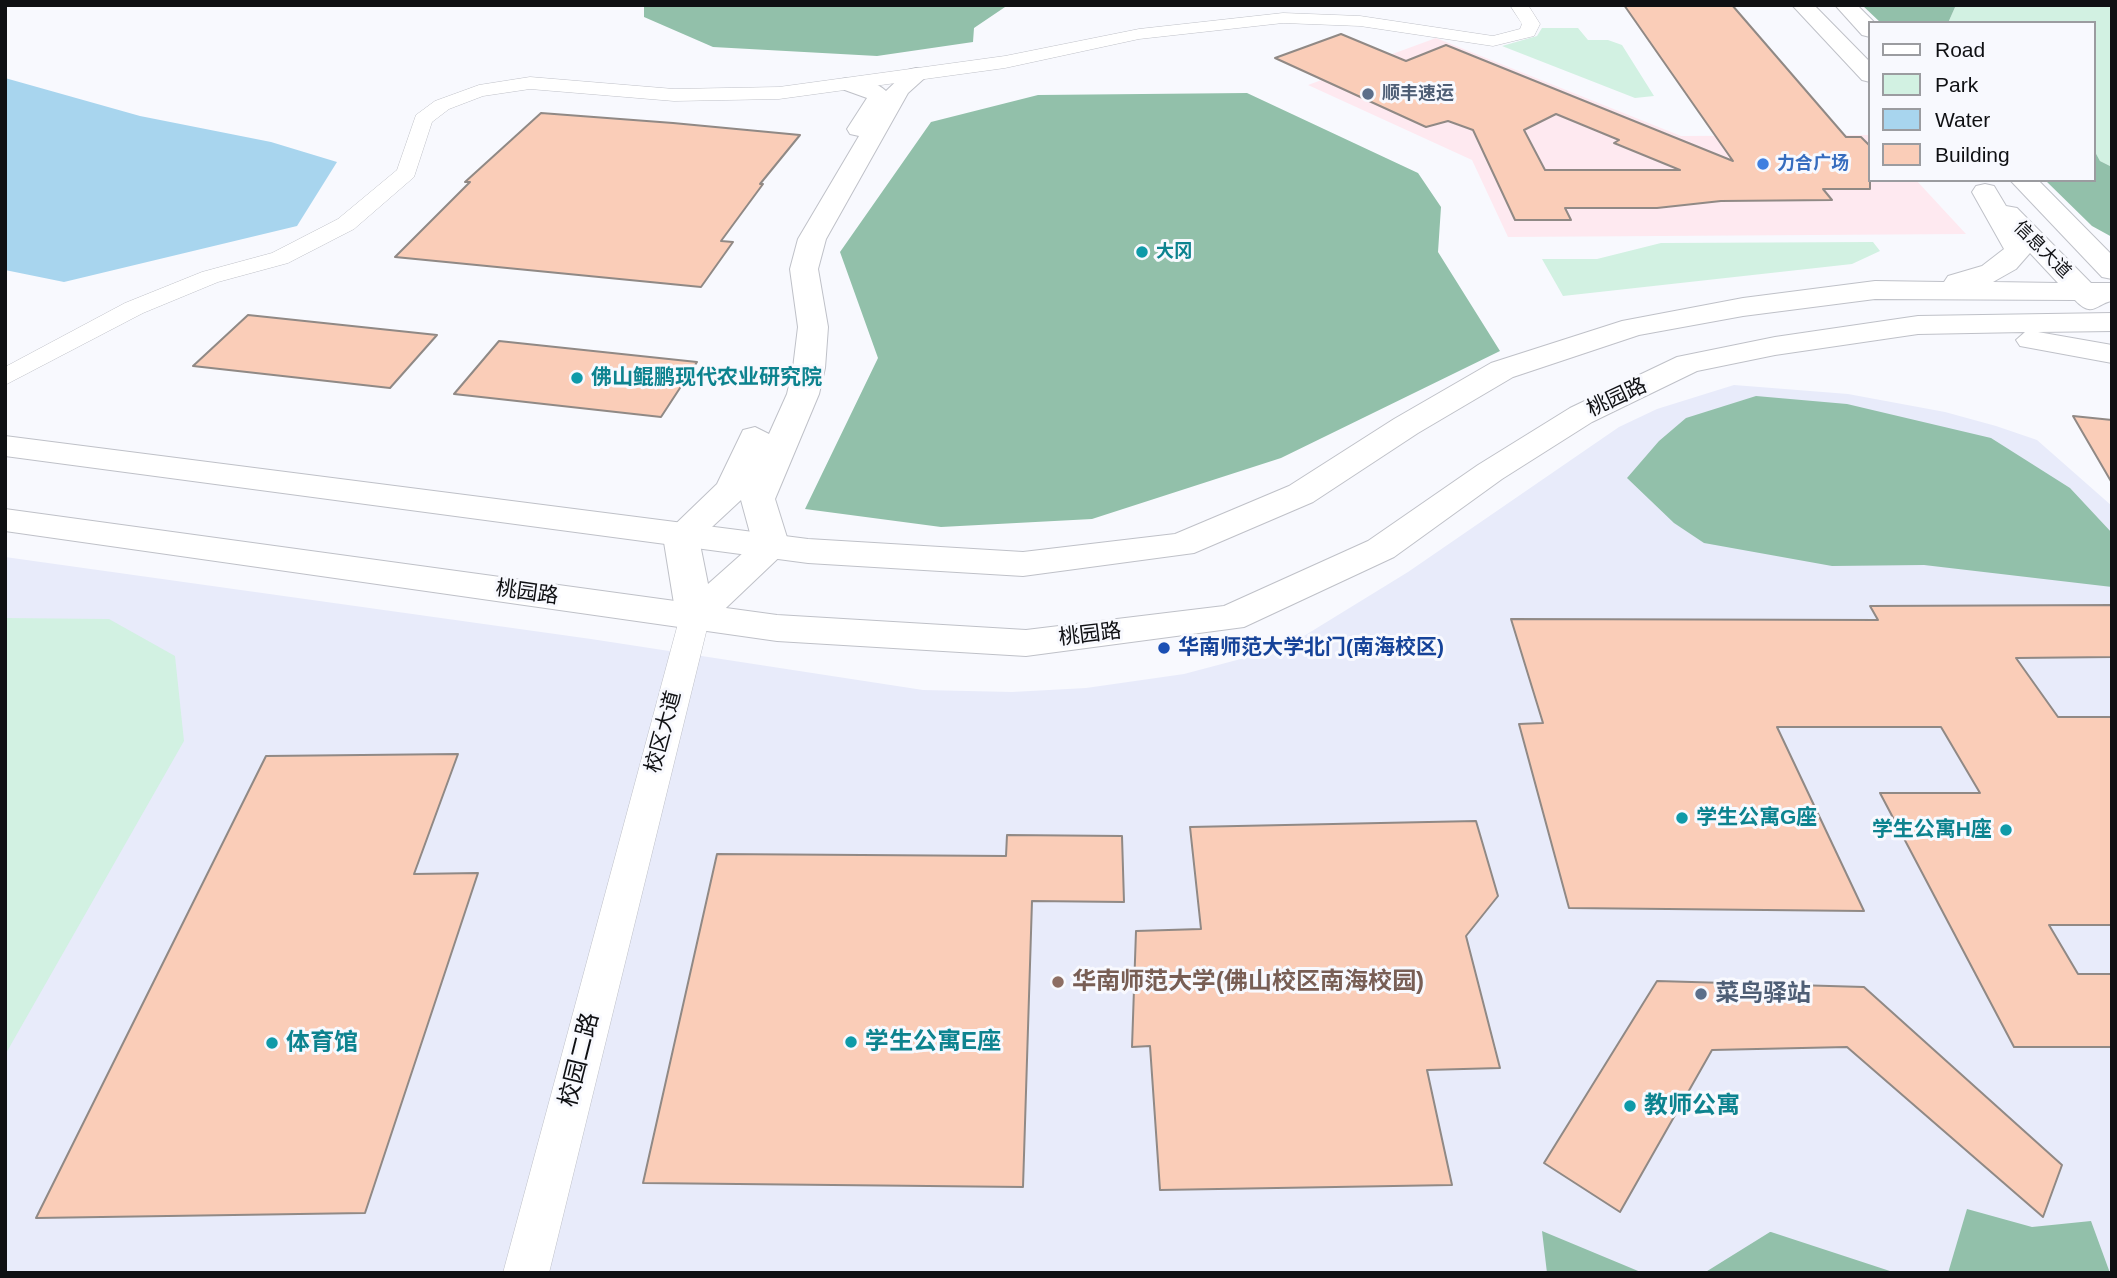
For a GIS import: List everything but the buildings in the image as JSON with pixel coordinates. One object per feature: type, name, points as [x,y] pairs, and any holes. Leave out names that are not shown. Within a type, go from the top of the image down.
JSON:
[{"type":"main road","points":[[1802,5],[1868,73]]},
{"type":"main road","points":[[1845,5],[1868,28]]},
{"type":"main road","points":[[772,547],[758,499],[803,394],[809,368],[813,327],[804,269],[812,239],[899,89],[916,75]]},
{"type":"main road","points":[[681,536],[732,489],[783,376],[789,341],[779,278],[783,255],[794,231],[879,97],[871,89],[850,85]]},
{"type":"main road","name":"信息大道","points":[[2025,182],[2112,271]]},
{"type":"main road","points":[[5,446],[772,547],[1023,564],[1181,545],[1301,494],[1406,426],[1502,370],[1633,327],[1743,307],[1976,280],[2008,264],[2018,250],[1979,186]]},
{"type":"main road","name":"信息大道","points":[[1979,186],[2107,317]]},
{"type":"main road","points":[[2081,237],[2112,251]]},
{"type":"main road","points":[[1875,290],[2107,317]]},
{"type":"main road","name":"桃园路","points":[[5,520],[778,628],[1026,643],[1231,618],[1381,549],[1490,472],[1581,415],[1688,365],[1775,346],[1918,325],[2107,317]]},
{"type":"main road","points":[[681,536],[695,616]]},
{"type":"main road","points":[[695,616],[772,547]]},
{"type":"street","points":[[5,377],[134,308],[210,277],[280,258],[346,224],[407,173],[423,119],[442,105],[479,91],[530,83],[636,93],[730,95],[850,85],[1005,62],[1139,34],[1283,18],[1360,21],[1493,41],[1528,32],[1531,24],[1519,5]]},
{"type":"street","name":"校区大道","points":[[634,848],[695,616]]},
{"type":"street","name":"校园二路","points":[[526,1273],[634,848]]},
{"type":"shaded area","points":[[1436,38],[1681,136],[1868,135],[1868,182],[1918,182],[1966,234],[1508,237],[1472,160],[1308,85]]},
{"type":"shaded area","name":"华南师范大学(佛山校区南海校园)","points":[[1734,385],[1848,394],[1945,412],[1996,426],[2037,440],[2112,506],[2112,1273],[5,1273],[5,557],[591,639],[923,690],[1012,692],[1086,688],[1184,674],[1252,656],[1299,639],[1408,572],[1619,427],[1657,409]]},
{"type":"green space","points":[[644,5],[1008,5],[974,28],[973,42],[877,56],[713,47],[644,17]]},
{"type":"green space","points":[[1862,5],[1956,5],[1949,21],[1879,21]]},
{"type":"green space","points":[[1956,5],[2112,5],[2112,167],[2100,161],[2096,154],[2096,21],[1949,21]]},
{"type":"green space","points":[[1542,28],[1578,28],[1588,40],[1608,40],[1622,45],[1654,96],[1635,98],[1502,46],[1537,36]]},
{"type":"green space","points":[[1247,93],[1418,173],[1441,207],[1438,252],[1500,351],[1281,458],[1092,519],[941,527],[805,509],[878,358],[840,252],[931,122],[1038,95]]},
{"type":"green space","points":[[2096,154],[2100,161],[2112,167],[2112,237],[2092,226],[2047,182],[2096,182]]},
{"type":"green space","points":[[1873,242],[1880,251],[1852,264],[1563,296],[1542,259],[1597,259],[1661,243]]},
{"type":"green space","points":[[1756,396],[1847,404],[1991,438],[2070,488],[2112,533],[2112,587],[1924,565],[1832,566],[1704,543],[1674,523],[1627,478],[1659,441],[1686,418]]},
{"type":"green space","points":[[5,618],[109,619],[175,656],[184,741],[5,1055]]},
{"type":"green space","points":[[1967,1209],[2032,1227],[2091,1221],[2110,1273],[1948,1273]]},
{"type":"green space","points":[[1542,1231],[1643,1273],[1547,1273]]},
{"type":"green space","points":[[1771,1232],[1896,1273],[1704,1273]]},
{"type":"water","points":[[5,78],[140,116],[271,142],[337,162],[297,226],[64,282],[5,270]]},
{"type":"place","name":"顺丰速运","points":[[1368,94]]},
{"type":"place","name":"力合广场","points":[[1763,164]]},
{"type":"place","name":"大冈","points":[[1142,252]]},
{"type":"place","name":"佛山鲲鹏现代农业研究院","points":[[577,378]]},
{"type":"place","name":"华南师范大学北门(南海校区)","points":[[1164,648]]},
{"type":"place","name":"学生公寓G座","points":[[1682,818]]},
{"type":"place","name":"学生公寓H座","points":[[2006,830]]},
{"type":"place","name":"华南师范大学(佛山校区南海校园)","points":[[1058,982]]},
{"type":"place","name":"菜鸟驿站","points":[[1701,994]]},
{"type":"place","name":"学生公寓E座","points":[[851,1042]]},
{"type":"place","name":"体育馆","points":[[272,1043]]},
{"type":"place","name":"教师公寓","points":[[1630,1106]]}]
